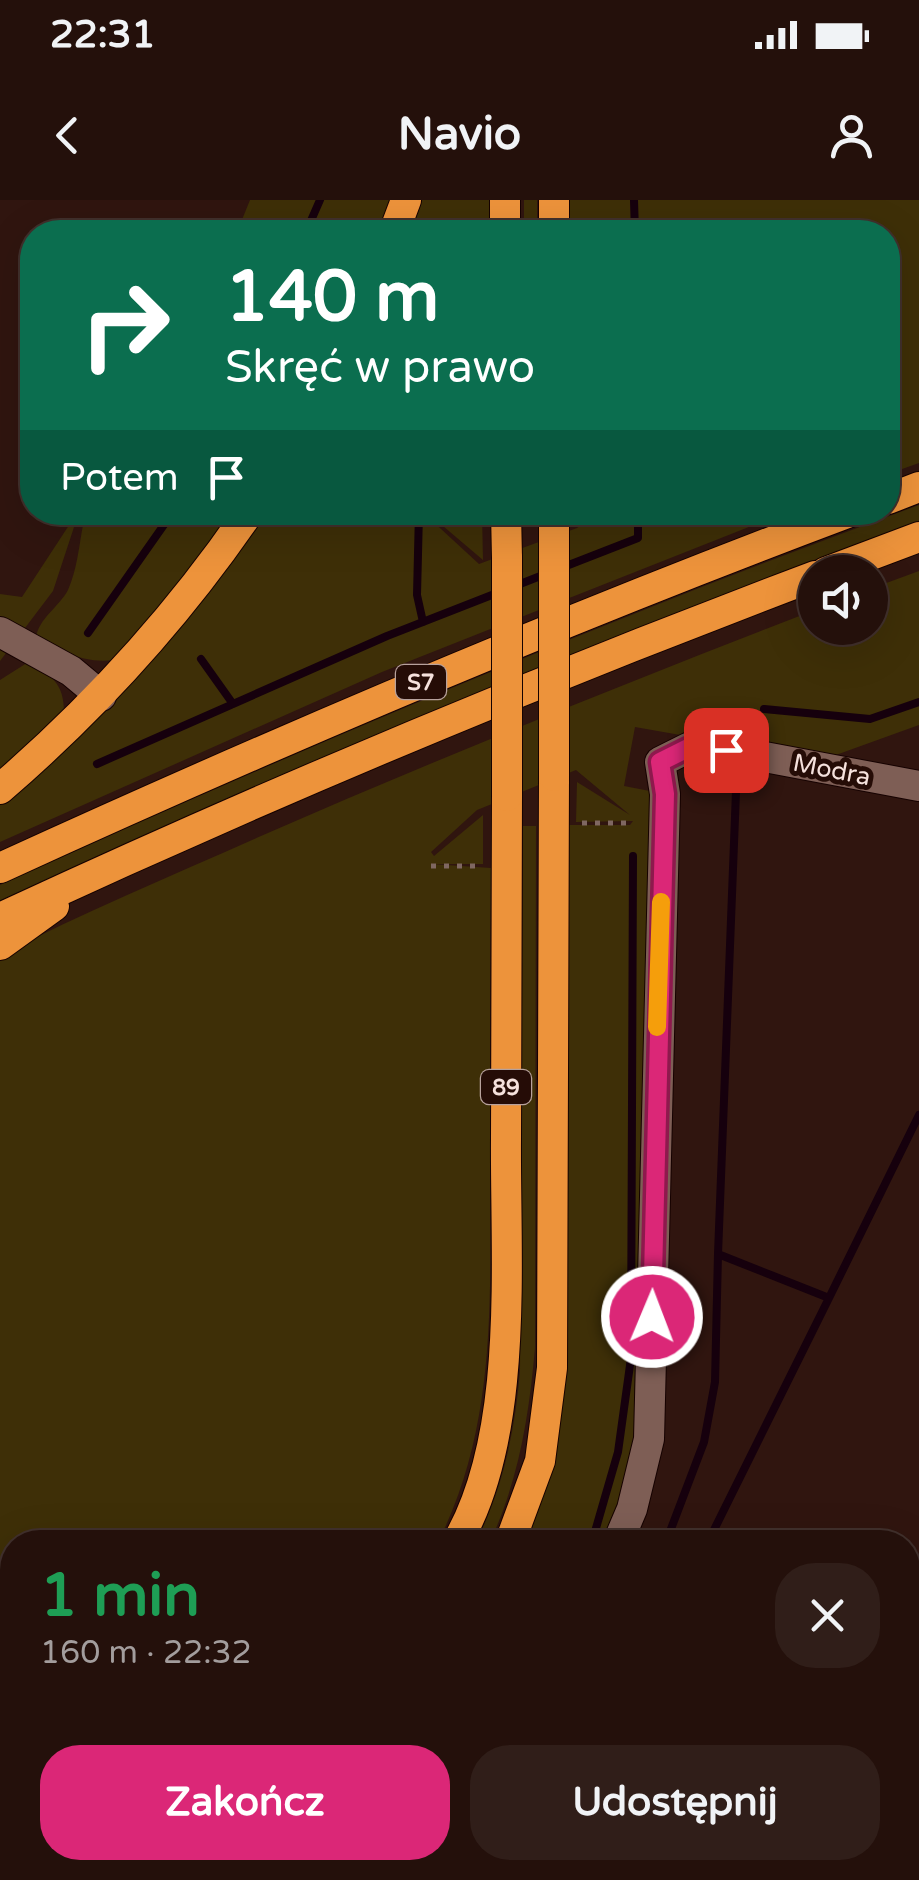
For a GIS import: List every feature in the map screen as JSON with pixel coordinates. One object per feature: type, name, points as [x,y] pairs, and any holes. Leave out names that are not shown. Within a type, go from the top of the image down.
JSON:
[{"type":"highway","points":[[0,789],[102,696],[186,600],[240,525]]},
{"type":"highway","name":"89","points":[[462,1530],[483,1480],[499,1410],[505,1233],[506,525]]},
{"type":"highway","name":"S7","points":[[0,868],[219,768],[486,654],[817,525]]},
{"type":"highway","name":"89","points":[[514,1530],[540,1461],[552,1368],[554,526]]},
{"type":"highway","points":[[871,555],[919,537]]},
{"type":"highway","name":"S7","points":[[0,918],[574,668],[798,582]]},
{"type":"highway","points":[[0,945],[92,876]]},
{"type":"lane","points":[[0,632],[71,671],[102,696]]},
{"type":"lane","name":"Modra","points":[[623,1530],[649,1439],[665,794],[660,762],[688,748],[706,746],[919,786]]},
{"type":"path","points":[[576,823],[629,823]]},
{"type":"path","points":[[431,866],[482,866]]},
{"type":"shaded area","points":[[250,200],[393,200],[386,220],[242,220]]},
{"type":"shaded area","points":[[419,200],[491,200],[491,220],[412,220]]},
{"type":"shaded area","points":[[524,200],[537,200],[537,220],[524,220]]},
{"type":"shaded area","points":[[570,200],[919,200],[919,463],[900,470],[900,220],[570,220]]},
{"type":"shaded area","points":[[919,505],[919,521],[829,555],[798,555],[798,567],[456,702],[0,902],[0,885],[456,686],[865,525],[900,525],[900,512]]},
{"type":"shaded area","points":[[69,525],[75,525],[53,591],[0,661],[0,594],[22,597]]},
{"type":"shaded area","points":[[83,525],[226,525],[198,564],[114,660],[74,655],[36,638],[41,625],[64,596],[76,566]]},
{"type":"shaded area","points":[[253,525],[437,525],[479,564],[581,525],[754,525],[382,672],[0,842],[0,805],[49,762]]},
{"type":"shaded area","points":[[442,525],[482,525],[483,560]]},
{"type":"shaded area","points":[[919,571],[919,725],[822,760],[635,727],[624,786],[655,792],[643,1413],[614,1530],[531,1530],[554,1465],[567,1365],[569,825],[630,825],[633,821],[576,822],[577,782],[630,815],[576,770],[477,810],[431,852],[434,856],[483,815],[483,864],[431,864],[491,868],[490,1261],[486,1357],[471,1451],[443,1530],[0,1530],[0,956],[330,806],[798,617],[798,645],[888,645],[888,582]]},
{"type":"shaded area","points":[[30,661],[55,682],[62,694],[64,712],[0,773],[0,680]]},
{"type":"shaded area","points":[[523,826],[536,826],[535,1348],[526,1423],[508,1495],[495,1530],[481,1530],[506,1459],[520,1371]]},
{"type":"waterway","points":[[311,220],[320,200]]},
{"type":"waterway","points":[[634,200],[635,220]]},
{"type":"waterway","points":[[88,633],[164,525]]},
{"type":"waterway","points":[[419,525],[417,595],[423,622]]},
{"type":"waterway","points":[[561,568],[638,538],[638,525]]},
{"type":"waterway","points":[[515,586],[548,573]]},
{"type":"waterway","points":[[97,764],[387,636],[497,593]]},
{"type":"waterway","points":[[201,659],[233,704]]},
{"type":"waterway","points":[[764,709],[870,719],[919,702]]},
{"type":"waterway","points":[[718,1254],[737,766]]},
{"type":"waterway","points":[[595,1530],[618,1452],[631,1358],[633,856]]},
{"type":"waterway","points":[[829,1298],[919,1115]]},
{"type":"waterway","points":[[671,1530],[704,1442],[715,1382],[718,1254],[829,1298],[714,1530]]},
{"type":"slow traffic","points":[[657,1027],[661,902]]},
{"type":"route","points":[[652,1317],[665,794],[660,762],[688,748],[726,750]]}]
